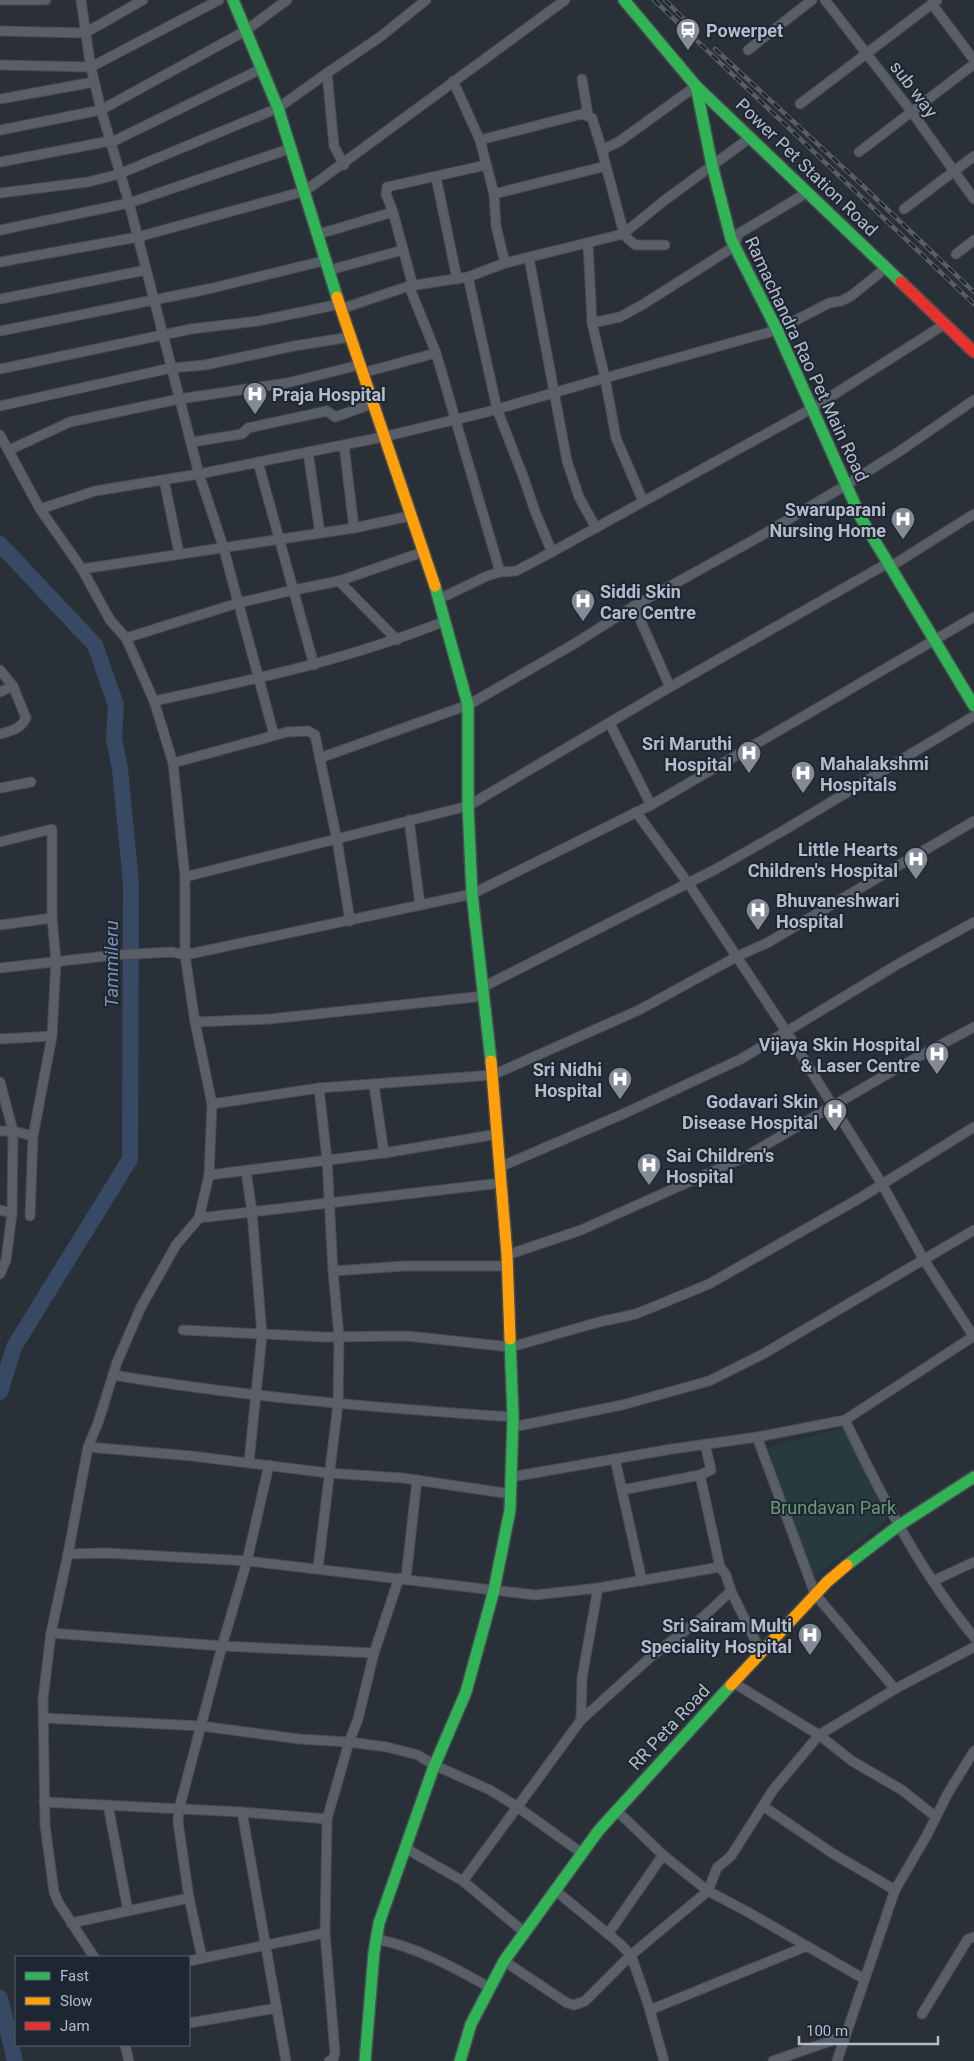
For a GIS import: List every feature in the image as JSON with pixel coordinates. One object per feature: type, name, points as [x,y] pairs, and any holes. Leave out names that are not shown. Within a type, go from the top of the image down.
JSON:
[{"type":"main road","points":[[233,0],[244,31],[278,108],[292,148],[340,307],[439,599],[468,705],[468,806],[472,894],[493,1075],[507,1260],[513,1422],[510,1510],[494,1590],[466,1692],[434,1765],[379,1923],[365,2061]]},
{"type":"main road","name":"Power Pet Station Road","points":[[624,0],[696,86],[974,352]]},
{"type":"main road","name":"Ramachandra Rao Pet Main Road","points":[[696,86],[712,165],[735,246],[777,330],[861,518],[974,706]]},
{"type":"main road","name":"RR Peta Road","points":[[460,2061],[472,2024],[489,1987],[504,1961],[616,1810],[815,1594],[850,1562],[974,1477]]},
{"type":"street","points":[[0,0],[46,0]]},
{"type":"street","points":[[80,0],[91,67],[101,110],[129,203],[199,474],[223,546],[274,735]]},
{"type":"street","points":[[0,31],[85,33],[143,0]]},
{"type":"street","points":[[0,65],[91,67],[219,0]]},
{"type":"street","points":[[0,130],[101,110],[244,31],[287,0]]},
{"type":"street","points":[[0,193],[88,182],[119,174],[278,108],[380,37],[426,0]]},
{"type":"street","points":[[0,262],[138,237],[306,192],[453,81],[565,0]]},
{"type":"street","points":[[748,50],[812,0]]},
{"type":"street","name":"sub way","points":[[825,0],[911,111],[974,199]]},
{"type":"street","points":[[800,104],[934,2],[974,62],[859,152]]},
{"type":"street","points":[[0,162],[110,142],[261,70]]},
{"type":"street","points":[[327,73],[334,146],[344,165]]},
{"type":"street","points":[[582,79],[588,116]]},
{"type":"street","points":[[453,81],[480,140],[494,194],[496,226],[505,263]]},
{"type":"street","points":[[0,99],[94,82]]},
{"type":"street","points":[[602,150],[620,141],[696,86]]},
{"type":"street","points":[[480,140],[582,114],[592,118],[624,234],[635,245],[666,245]]},
{"type":"street","points":[[0,369],[191,328],[258,321],[340,307],[411,286],[468,277],[505,263],[624,234],[665,200],[751,137]]},
{"type":"street","points":[[0,230],[129,203],[292,148]]},
{"type":"street","points":[[904,209],[974,156]]},
{"type":"street","points":[[486,165],[387,187],[386,194],[393,212],[411,286],[436,353],[500,572]]},
{"type":"street","points":[[494,194],[606,166]]},
{"type":"street","points":[[436,176],[457,279]]},
{"type":"street","points":[[592,323],[620,317],[635,309],[735,246],[738,234],[808,192]]},
{"type":"street","points":[[319,234],[393,212]]},
{"type":"street","points":[[956,254],[974,240]]},
{"type":"street","points":[[588,243],[592,323],[616,438],[643,502]]},
{"type":"street","points":[[0,331],[403,250]]},
{"type":"street","points":[[529,258],[567,461],[579,497],[596,528]]},
{"type":"street","points":[[40,509],[95,492],[199,474],[383,437],[497,409],[777,330],[829,303],[841,301],[851,296],[887,267]]},
{"type":"street","points":[[0,299],[146,270]]},
{"type":"street","points":[[468,277],[497,409],[552,552]]},
{"type":"street","points":[[439,599],[487,576],[500,572],[516,571],[552,552],[811,409],[945,324]]},
{"type":"street","points":[[0,406],[171,368],[205,365],[294,346],[350,337]]},
{"type":"street","points":[[9,450],[70,422],[179,399],[286,383],[436,353]]},
{"type":"street","points":[[320,758],[468,705],[574,644],[634,606],[759,538],[900,451],[974,400]]},
{"type":"street","points":[[192,442],[242,434],[248,428],[327,411],[335,417],[372,404]]},
{"type":"street","points":[[0,435],[40,509],[82,569],[110,620],[126,638],[154,701],[173,762],[185,876],[185,955],[212,1104],[208,1175],[199,1218],[176,1245],[141,1307],[117,1362],[88,1447],[51,1633],[44,1700],[45,1825],[54,1892],[93,1956]]},
{"type":"street","points":[[344,445],[354,528]]},
{"type":"street","points":[[308,452],[320,533]]},
{"type":"street","points":[[258,462],[314,665]]},
{"type":"street","points":[[164,480],[179,553]]},
{"type":"street","points":[[185,876],[338,840],[468,806],[670,687],[889,565],[974,514]]},
{"type":"street","points":[[82,569],[223,546],[354,528],[410,516]]},
{"type":"street","points":[[126,638],[238,603],[340,581],[423,552]]},
{"type":"street","points":[[340,581],[397,640]]},
{"type":"street","points":[[634,606],[670,687]]},
{"type":"street","points":[[0,968],[115,955],[172,952],[185,955],[472,894],[542,861],[651,805],[974,616]]},
{"type":"street","points":[[154,701],[259,679],[314,665],[397,640],[445,621]]},
{"type":"street","points":[[0,670],[13,686],[26,718],[24,723],[16,730],[0,734]]},
{"type":"street","points":[[0,692],[13,686]]},
{"type":"street","points":[[196,1022],[270,1019],[483,991],[786,829],[974,716]]},
{"type":"street","points":[[610,724],[651,805]]},
{"type":"street","points":[[173,762],[274,735],[298,730],[312,732],[317,739],[338,840],[350,920]]},
{"type":"street","points":[[0,788],[31,782]]},
{"type":"street","points":[[511,1477],[756,1437],[845,1420],[974,1337],[924,1260],[882,1184],[738,956],[636,812]]},
{"type":"street","points":[[409,820],[420,905]]},
{"type":"street","points":[[212,1104],[319,1088],[493,1075],[639,1010],[738,956],[767,943],[974,821]]},
{"type":"street","points":[[0,842],[52,829],[52,918],[56,961],[52,1036],[33,1136],[30,1216]]},
{"type":"street","points":[[0,925],[52,918]]},
{"type":"street","points":[[500,1167],[705,1077],[749,1054],[898,964],[974,922]]},
{"type":"street","points":[[333,1271],[507,1260],[581,1230],[745,1157],[833,1105],[974,1027]]},
{"type":"street","points":[[0,1039],[52,1036]]},
{"type":"street","points":[[0,1082],[13,1131],[12,1213],[4,1248],[6,1260],[0,1274]]},
{"type":"street","points":[[374,1084],[384,1153]]},
{"type":"street","points":[[318,1568],[328,1473],[338,1404],[340,1337],[333,1271],[327,1160],[319,1088]]},
{"type":"street","points":[[183,1330],[340,1337],[407,1336],[510,1347],[598,1322],[636,1314],[709,1284],[882,1184],[974,1127]]},
{"type":"street","points":[[0,1131],[13,1131],[33,1136]]},
{"type":"street","points":[[208,1175],[384,1153],[498,1134]]},
{"type":"street","points":[[246,1170],[252,1212],[262,1334],[250,1462]]},
{"type":"street","points":[[199,1218],[501,1183]]},
{"type":"street","points":[[0,1210],[12,1213]]},
{"type":"street","points":[[113,1375],[176,1386],[513,1422],[622,1405],[709,1380],[763,1354],[974,1230]]},
{"type":"street","points":[[845,1420],[878,1490],[933,1581],[974,1637]]},
{"type":"street","points":[[756,1437],[815,1594],[895,1689]]},
{"type":"street","points":[[622,1490],[711,1470],[706,1444]]},
{"type":"street","points":[[88,1447],[269,1464],[328,1473],[417,1480],[511,1494]]},
{"type":"street","points":[[615,1459],[642,1581]]},
{"type":"street","points":[[202,1958],[188,1898],[178,1822],[222,1646],[247,1561],[269,1464]]},
{"type":"street","points":[[700,1474],[720,1568],[726,1575],[731,1591],[761,1652]]},
{"type":"street","points":[[329,2061],[333,2059],[336,2052],[325,1933],[327,1819],[349,1742],[358,1719],[374,1653],[402,1578],[417,1480]]},
{"type":"street","points":[[68,1554],[107,1553],[247,1561],[535,1595],[598,1588],[720,1568]]},
{"type":"street","points":[[933,1581],[974,1562]]},
{"type":"street","points":[[581,1720],[582,1678],[598,1588]]},
{"type":"street","points":[[463,1880],[581,1720],[653,1655],[703,1616],[731,1591]]},
{"type":"street","points":[[51,1633],[222,1646],[374,1653]]},
{"type":"street","points":[[504,1961],[567,2003],[574,2005],[585,2000],[631,1955],[708,1891],[717,1868],[731,1856],[773,1790],[819,1735],[895,1689],[974,1647]]},
{"type":"street","points":[[734,1683],[819,1735],[852,1761],[902,1790],[936,1817]]},
{"type":"street","points":[[44,1718],[201,1726],[299,1739],[349,1742],[387,1747],[418,1755],[434,1765],[490,1790],[516,1806],[583,1854]]},
{"type":"street","points":[[836,2061],[895,1890],[948,1793],[974,1751]]},
{"type":"street","points":[[44,1802],[242,1812],[327,1819]]},
{"type":"street","points":[[108,1805],[128,1911]]},
{"type":"street","points":[[763,1806],[832,1853],[895,1890]]},
{"type":"street","points":[[616,1810],[663,1855],[708,1891],[864,1979]]},
{"type":"street","points":[[242,1812],[286,2061]]},
{"type":"street","points":[[404,1848],[463,1880],[524,1932]]},
{"type":"street","points":[[608,1934],[663,1855]]},
{"type":"street","points":[[556,1891],[631,1955],[650,2010],[664,2061]]},
{"type":"street","points":[[72,1923],[188,1898]]},
{"type":"street","points":[[190,1961],[325,1933]]},
{"type":"street","points":[[922,2014],[968,1939],[974,1937]]},
{"type":"street","points":[[376,1939],[394,1942],[430,1956],[489,1987]]},
{"type":"street","points":[[650,2010],[807,1946]]},
{"type":"street","points":[[190,2023],[276,2008]]},
{"type":"street","points":[[773,2061],[845,2036]]},
{"type":"street","points":[[125,2046],[129,2061]]},
{"type":"green space","name":"Brundavan Park","points":[[844,1428],[887,1520],[812,1579],[768,1448]]},
{"type":"waterway","name":"Tammileru","points":[[0,544],[95,645],[116,705],[114,739],[120,769],[131,883],[130,1159],[14,1347],[0,1392]]},
{"type":"waterway","name":"Tammileru","points":[[0,1998],[15,2061]]},
{"type":"railway","points":[[654,0],[974,304]]},
{"type":"railway","points":[[665,0],[688,23]]},
{"type":"railway","points":[[715,49],[974,292]]},
{"type":"traffic: fast","points":[[233,0],[278,108],[337,297]]},
{"type":"traffic: fast","points":[[624,0],[696,86],[901,282]]},
{"type":"traffic: fast","points":[[696,86],[712,165],[731,239],[777,330],[861,518],[974,706]]},
{"type":"traffic: fast","points":[[435,586],[468,705],[468,806],[472,894],[491,1061]]},
{"type":"traffic: fast","points":[[365,2061],[374,1952],[379,1923],[433,1769],[466,1692],[494,1590],[510,1510],[513,1417],[510,1339]]},
{"type":"traffic: fast","points":[[847,1565],[898,1526],[974,1477]]},
{"type":"traffic: fast","points":[[460,2061],[471,2024],[504,1961],[599,1830],[731,1685]]},
{"type":"traffic: slow","points":[[337,297],[435,586]]},
{"type":"traffic: slow","points":[[491,1061],[507,1255],[510,1339]]},
{"type":"traffic: slow","points":[[731,1685],[827,1582],[847,1565]]},
{"type":"traffic: jam","points":[[901,282],[974,352]]},
{"type":"place","name":"Powerpet","points":[[688,51]]},
{"type":"place","name":"Praja Hospital","points":[[255,415]]},
{"type":"place","name":"Swaruparani Nursing Home","points":[[903,540]]},
{"type":"place","name":"Siddi Skin Care Centre","points":[[583,622]]},
{"type":"place","name":"Sri Maruthi Hospital","points":[[749,774]]},
{"type":"place","name":"Mahalakshmi Hospitals","points":[[803,794]]},
{"type":"place","name":"Little Hearts Children's Hospital","points":[[916,880]]},
{"type":"place","name":"Bhuvaneshwari Hospital","points":[[758,931]]},
{"type":"place","name":"Vijaya Skin Hospital & Laser Centre","points":[[937,1075]]},
{"type":"place","name":"Sri Nidhi Hospital","points":[[620,1100]]},
{"type":"place","name":"Godavari Skin Disease Hospital","points":[[835,1132]]},
{"type":"place","name":"Sai Children's Hospital","points":[[649,1186]]},
{"type":"place","name":"Sri Sairam Multi Speciality Hospital","points":[[810,1656]]}]
